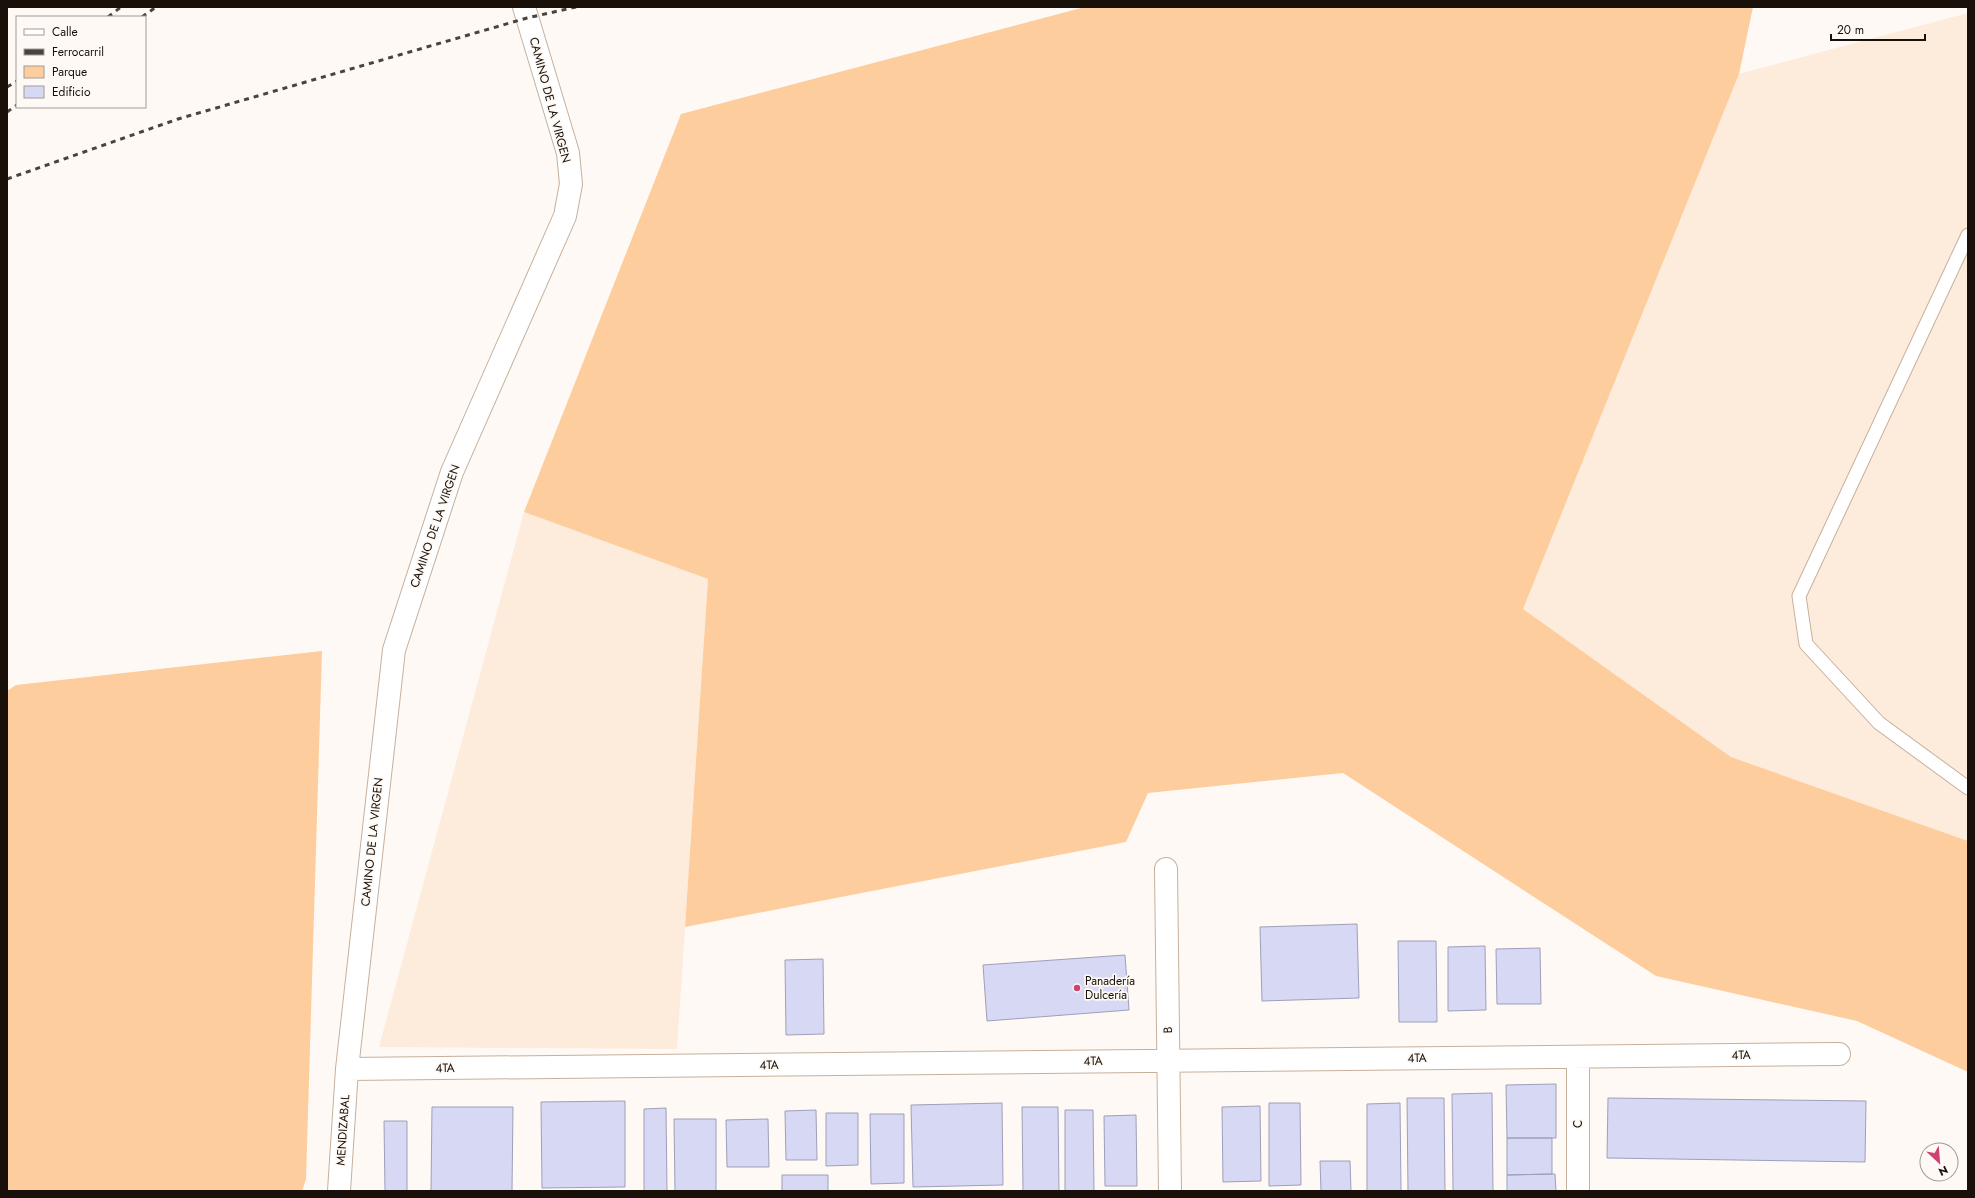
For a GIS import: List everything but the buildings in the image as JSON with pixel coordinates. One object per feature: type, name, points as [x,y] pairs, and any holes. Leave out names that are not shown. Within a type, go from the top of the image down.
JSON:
[{"type":"street","name":"CAMINO DE LA VIRGEN","points":[[347,1069],[394,650],[452,472],[565,216],[570,184],[568,153],[524,7]]},
{"type":"street","name":"B","points":[[1166,869],[1170,1191]]},
{"type":"street","name":"4TA","points":[[347,1069],[1839,1054]]},
{"type":"street","name":"C","points":[[1578,1056],[1578,1191]]},
{"type":"street","name":"MENDIZABAL","points":[[338,1191],[347,1069]]},
{"type":"lane","points":[[1968,235],[1799,596],[1806,644],[1879,723],[1968,788]]},
{"type":"shaded area","points":[[1968,13],[1968,841],[1731,757],[1523,609],[1739,74]]},
{"type":"shaded area","points":[[524,512],[708,579],[677,1049],[379,1047]]},
{"type":"green space","points":[[1085,7],[1753,7],[1739,74],[1523,609],[1731,757],[1968,841],[1968,1072],[1857,1021],[1656,976],[1343,773],[1148,793],[1126,842],[685,927],[708,579],[524,512],[681,114]]},
{"type":"green space","points":[[322,651],[306,1179],[302,1191],[7,1191],[7,691],[16,685]]},
{"type":"railway","points":[[109,16],[121,7]]},
{"type":"railway","points":[[143,16],[156,7]]},
{"type":"railway","points":[[7,179],[178,119],[527,18],[576,7]]},
{"type":"railway","points":[[7,87],[16,82]]},
{"type":"railway","points":[[7,112],[16,106]]},
{"type":"place","name":"Panadería Dulcería","points":[[1077,988]]}]
